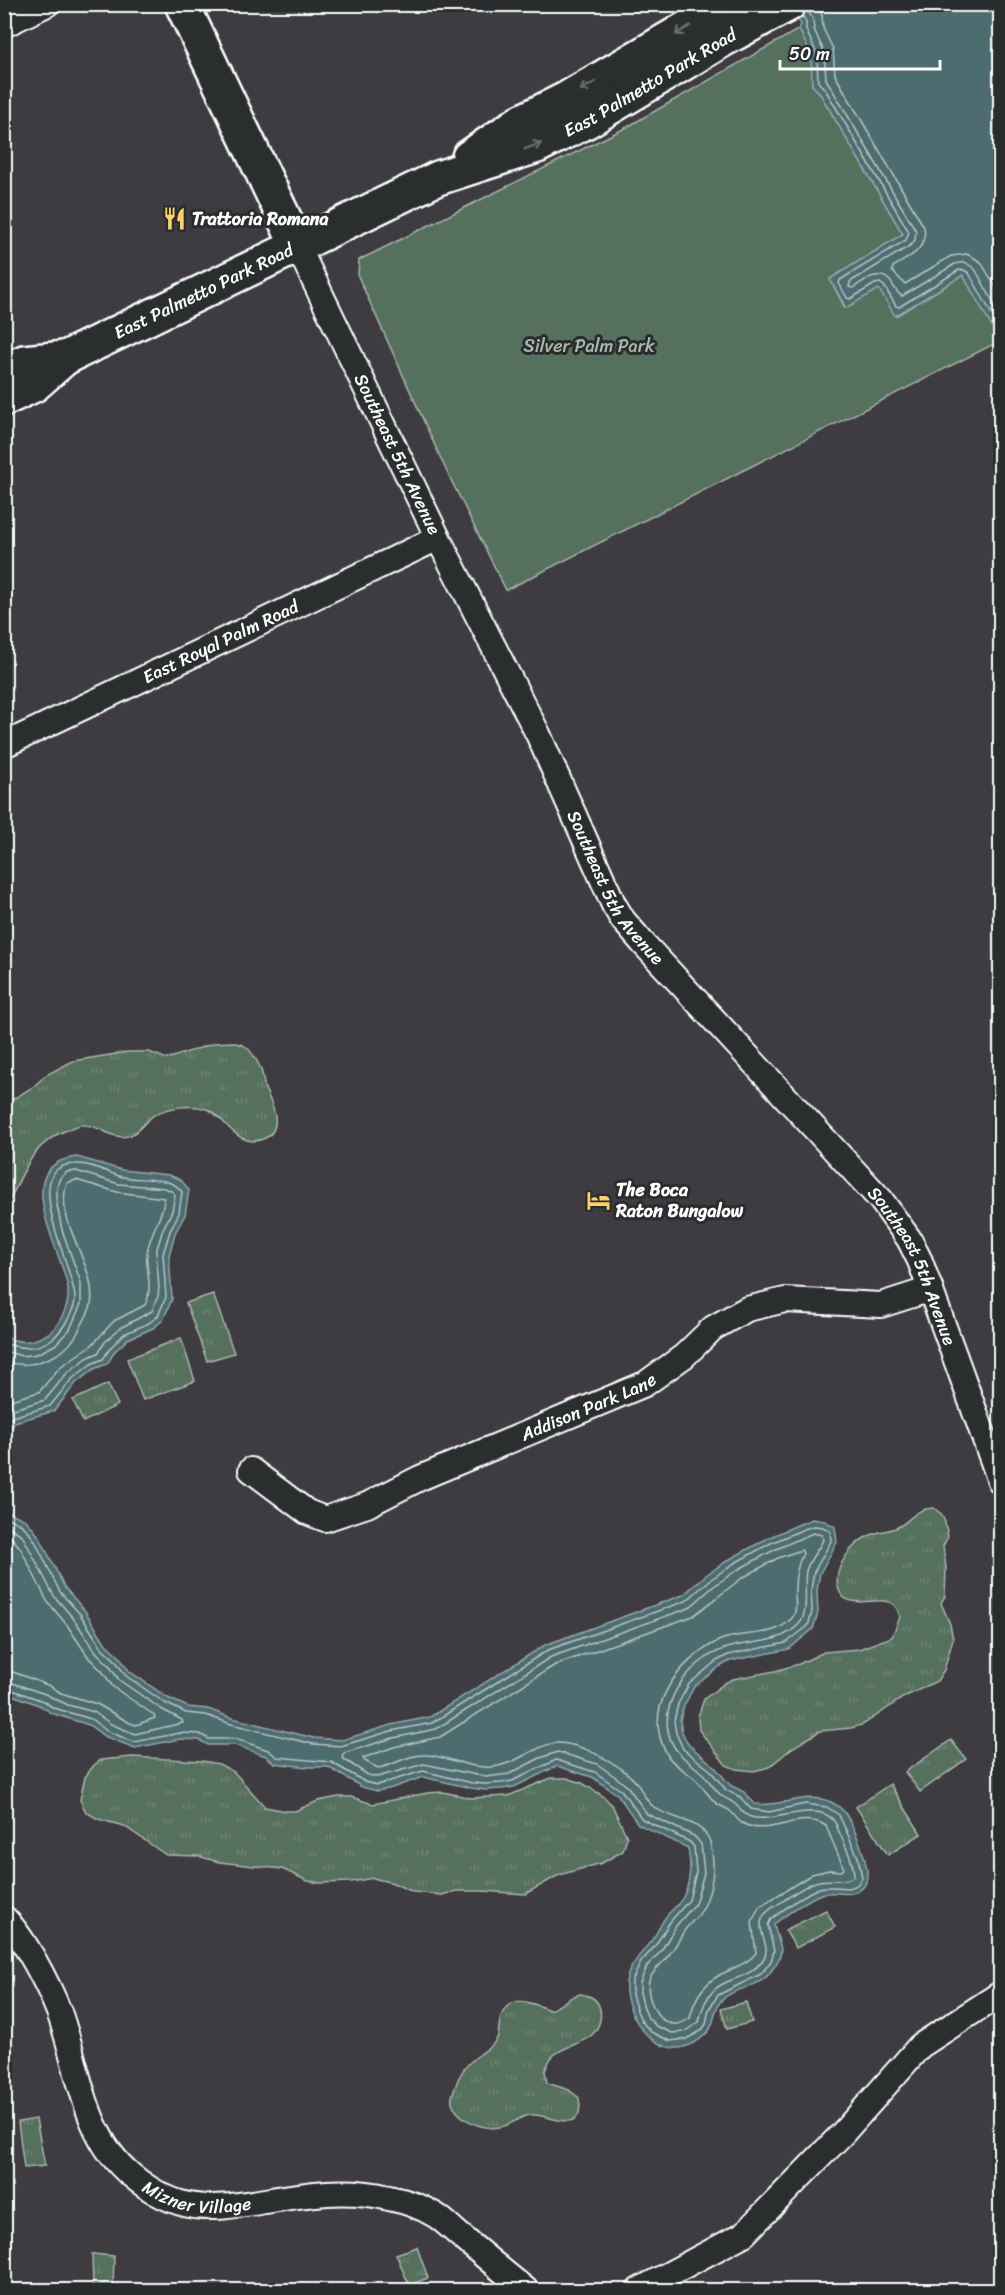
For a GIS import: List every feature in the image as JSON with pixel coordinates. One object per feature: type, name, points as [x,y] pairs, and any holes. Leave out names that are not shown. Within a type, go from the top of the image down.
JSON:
[{"type":"main road","points":[[182,4],[297,245]]},
{"type":"main road","name":"East Palmetto Park Road","points":[[646,69],[728,4]]},
{"type":"main road","name":"East Palmetto Park Road","points":[[4,399],[34,385],[65,358],[438,178],[520,122],[566,99],[724,39],[789,4]]},
{"type":"main road","name":"East Palmetto Park Road","points":[[4,371],[24,362],[65,358]]},
{"type":"street","points":[[4,25],[47,4]]},
{"type":"street","name":"Southeast 5th Avenue","points":[[297,245],[438,538],[538,734],[614,905],[623,920],[880,1200],[909,1239],[931,1289],[1000,1481]]},
{"type":"street","name":"East Royal Palm Road","points":[[4,745],[438,538]]},
{"type":"street","name":"Addison Park Lane","points":[[251,1470],[307,1512],[326,1519],[367,1505],[420,1478],[637,1387],[665,1371],[713,1328],[747,1308],[785,1300],[881,1305],[931,1289]]},
{"type":"street","name":"Mizner Village","points":[[4,1918],[12,1926],[34,1961],[59,2012],[97,2131],[123,2168],[149,2189],[170,2199],[195,2206],[225,2207],[337,2192],[365,2193],[389,2198],[435,2215],[526,2290]]},
{"type":"street","points":[[639,2290],[744,2234],[843,2133],[920,2046],[1000,1994]]},
{"type":"green space","name":"Silver Palm Park","points":[[799,29],[812,56],[812,85],[819,92],[903,234],[830,279],[845,308],[879,288],[896,316],[963,275],[1000,341],[506,590],[446,470],[358,276],[359,260],[627,127]]},
{"type":"green space","points":[[232,1042],[248,1048],[261,1070],[275,1116],[274,1130],[270,1135],[254,1141],[246,1140],[232,1131],[209,1110],[195,1107],[178,1107],[161,1112],[154,1115],[134,1133],[122,1137],[95,1127],[78,1126],[54,1136],[35,1153],[5,1210],[5,1104],[33,1087],[46,1075],[73,1061],[128,1052],[149,1052],[167,1059],[215,1043]]},
{"type":"green space","points":[[213,1294],[234,1353],[207,1361],[186,1303]]},
{"type":"green space","points":[[181,1338],[195,1381],[143,1400],[127,1359]]},
{"type":"green space","points":[[108,1384],[118,1405],[83,1422],[73,1400]]},
{"type":"green space","points":[[934,1508],[945,1522],[948,1537],[943,1546],[946,1568],[945,1596],[941,1603],[950,1624],[953,1639],[944,1670],[937,1681],[904,1697],[864,1724],[851,1728],[820,1731],[792,1748],[769,1767],[754,1771],[736,1769],[726,1765],[699,1730],[698,1717],[704,1699],[733,1679],[799,1664],[824,1652],[859,1649],[892,1637],[900,1617],[894,1605],[881,1601],[857,1602],[843,1597],[837,1582],[838,1574],[850,1550],[864,1539],[898,1527],[922,1510]]},
{"type":"green space","points":[[951,1740],[966,1759],[920,1792],[905,1772]]},
{"type":"green space","points":[[132,1757],[219,1764],[234,1772],[265,1807],[286,1811],[295,1811],[318,1801],[338,1797],[351,1797],[373,1804],[443,1792],[471,1798],[508,1796],[551,1778],[567,1778],[582,1783],[603,1796],[612,1805],[627,1837],[623,1851],[602,1863],[559,1875],[525,1894],[457,1891],[442,1895],[413,1892],[393,1883],[373,1878],[351,1882],[320,1883],[308,1881],[282,1869],[219,1862],[198,1856],[166,1855],[124,1826],[98,1819],[86,1812],[80,1800],[85,1777],[94,1765],[101,1760]]},
{"type":"green space","points":[[890,1784],[921,1834],[888,1855],[856,1807]]},
{"type":"green space","points":[[826,1910],[835,1927],[796,1948],[785,1930]]},
{"type":"green space","points":[[581,1994],[598,2003],[601,2015],[597,2028],[587,2038],[554,2055],[545,2071],[547,2083],[569,2090],[579,2098],[580,2111],[576,2118],[563,2121],[529,2115],[504,2126],[493,2128],[466,2120],[456,2111],[452,2096],[461,2074],[467,2065],[490,2047],[497,2038],[501,2016],[505,2008],[517,2002],[524,2002],[549,2010]]},
{"type":"green space","points":[[746,2002],[752,2022],[727,2029],[721,2009]]},
{"type":"green space","points":[[36,2119],[45,2166],[24,2168],[18,2122]]},
{"type":"green space","points":[[417,2247],[428,2278],[409,2285],[396,2254]]},
{"type":"green space","points":[[92,2254],[114,2256],[113,2290],[93,2289]]},
{"type":"water","points":[[787,5],[1000,5],[1000,341],[963,275],[895,316],[879,289],[846,308],[830,279],[903,234],[819,92],[812,85],[811,55],[799,29],[801,24]]},
{"type":"water","points":[[77,1157],[122,1170],[169,1175],[181,1180],[189,1190],[185,1215],[175,1233],[169,1255],[172,1299],[163,1320],[153,1328],[128,1339],[115,1351],[107,1364],[94,1369],[76,1383],[54,1411],[15,1422],[5,1440],[5,1337],[25,1341],[44,1336],[59,1322],[67,1302],[68,1289],[44,1212],[42,1193],[45,1176],[56,1163]]},
{"type":"water","points":[[4,1510],[26,1520],[32,1527],[40,1538],[65,1588],[129,1671],[168,1698],[188,1707],[208,1709],[232,1718],[314,1738],[342,1740],[391,1725],[430,1717],[545,1645],[683,1595],[706,1575],[768,1538],[812,1519],[825,1521],[835,1527],[837,1542],[820,1573],[817,1590],[818,1613],[813,1629],[789,1649],[730,1661],[719,1667],[694,1687],[680,1720],[682,1732],[688,1744],[714,1766],[730,1785],[744,1792],[754,1804],[773,1804],[812,1798],[831,1802],[840,1808],[849,1820],[863,1852],[867,1874],[866,1883],[856,1892],[821,1894],[774,1924],[781,1952],[768,1976],[721,2001],[709,2030],[693,2043],[681,2048],[657,2043],[638,2024],[632,2012],[627,1998],[626,1981],[636,1960],[665,1918],[683,1897],[690,1873],[688,1848],[638,1824],[618,1795],[592,1777],[557,1766],[514,1787],[502,1789],[471,1788],[423,1777],[377,1791],[362,1787],[328,1767],[274,1763],[266,1756],[235,1745],[208,1745],[199,1740],[180,1739],[135,1748],[104,1736],[89,1725],[51,1713],[41,1706],[5,1692]]},
{"type":"place","name":"Trattoria Romana","points":[[174,219]]},
{"type":"place","name":"The Boca Raton Bungalow","points":[[598,1200]]}]
